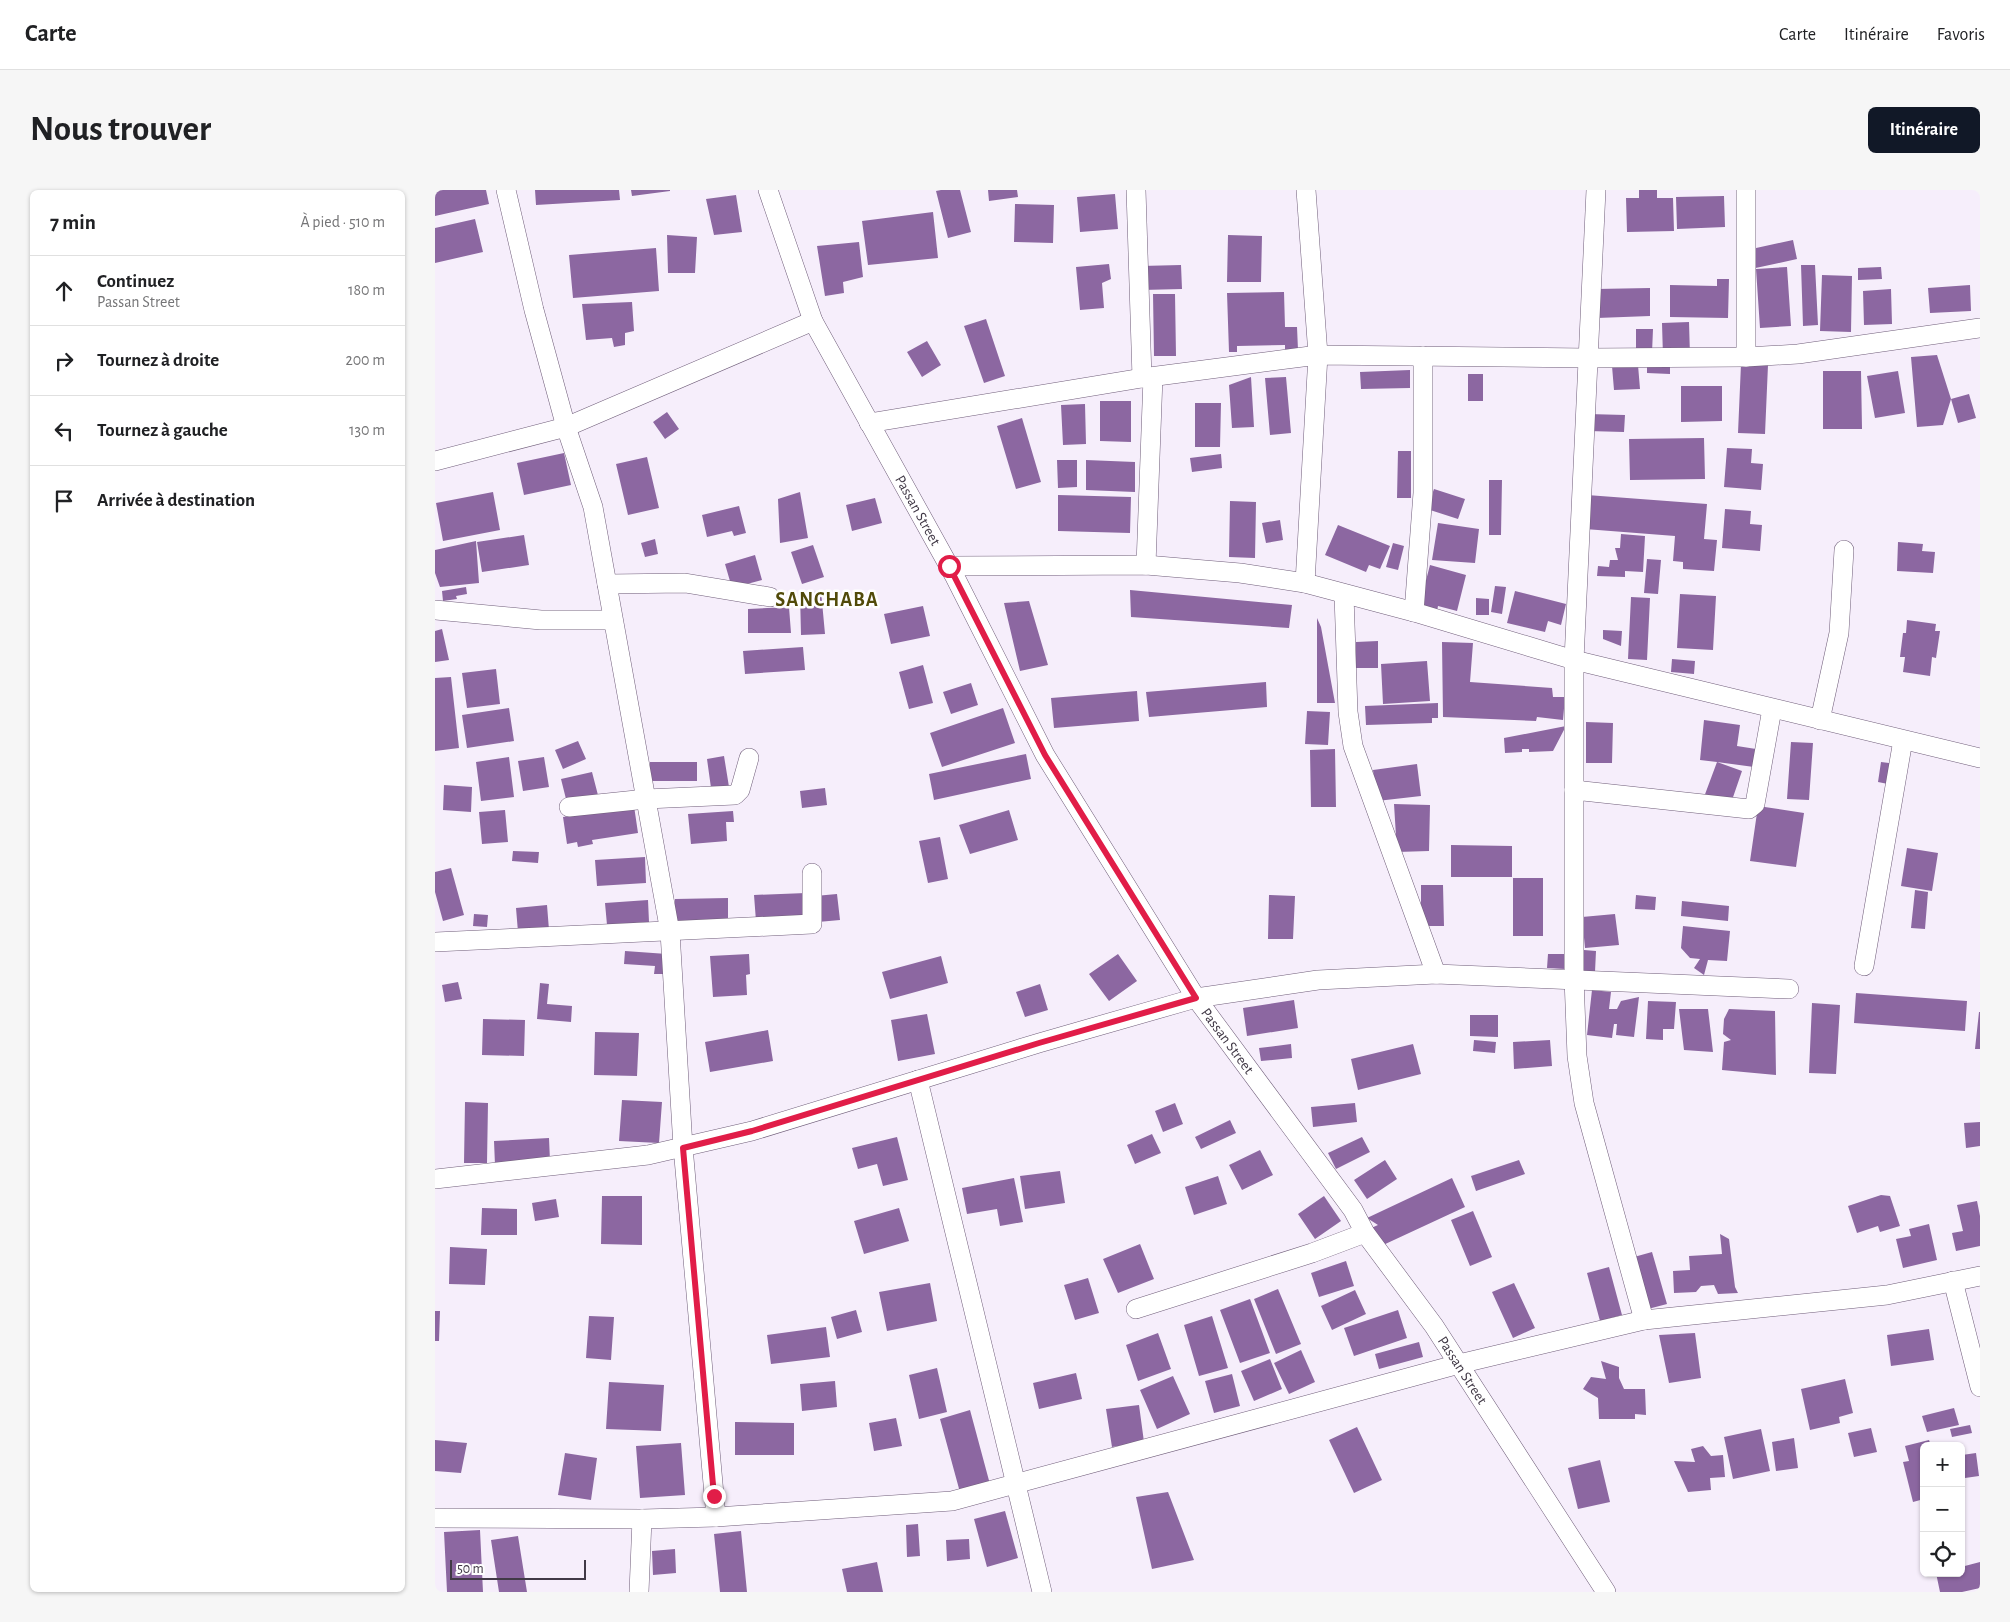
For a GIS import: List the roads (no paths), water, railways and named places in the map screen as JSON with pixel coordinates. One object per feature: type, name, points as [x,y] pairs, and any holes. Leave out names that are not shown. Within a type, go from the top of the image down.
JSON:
[{"type":"street","points":[[506,190],[534,310],[566,427],[593,506],[670,932],[683,1148],[716,1517]]},
{"type":"street","name":"Passan Street","points":[[768,190],[813,322],[949,566],[1045,755],[1196,998],[1353,1210],[1365,1233],[1459,1364],[1606,1592]]},
{"type":"street","points":[[1137,190],[1147,378],[1146,565]]},
{"type":"street","points":[[1305,583],[1318,355],[1306,190]]},
{"type":"street","points":[[1596,190],[1574,660],[1574,978],[1577,1056],[1584,1103],[1644,1320]]},
{"type":"street","points":[[1746,190],[1746,357]]},
{"type":"street","points":[[435,461],[566,427],[813,322]]},
{"type":"street","points":[[869,423],[1147,378],[1318,355],[1587,358],[1746,357],[1798,354],[1980,328]]},
{"type":"street","points":[[1414,612],[1423,493],[1423,356]]},
{"type":"street","points":[[1820,720],[1839,633],[1845,550]]},
{"type":"street","points":[[949,566],[1146,565],[1240,573],[1305,583],[1414,612],[1574,660],[1980,758]]},
{"type":"street","points":[[607,584],[685,583],[770,597]]},
{"type":"street","points":[[1344,594],[1348,712],[1353,746],[1436,974]]},
{"type":"street","points":[[435,610],[541,620],[613,620]]},
{"type":"street","points":[[1574,790],[1749,809],[1755,804],[1772,709]]},
{"type":"street","points":[[1864,966],[1903,740]]},
{"type":"street","points":[[569,807],[646,799],[735,795],[741,790],[749,758]]},
{"type":"street","points":[[435,942],[812,924],[812,873]]},
{"type":"street","points":[[435,1179],[648,1155],[683,1148],[752,1131],[1196,998],[1318,980],[1436,974],[1574,978],[1789,990]]},
{"type":"street","points":[[918,1080],[1042,1592]]},
{"type":"street","points":[[1136,1309],[1312,1253],[1365,1233]]},
{"type":"street","points":[[435,1518],[642,1519],[716,1517],[952,1501],[1459,1364],[1644,1320],[1887,1295],[1980,1276]]},
{"type":"street","points":[[1953,1280],[1980,1387]]},
{"type":"street","points":[[639,1592],[642,1519]]},
{"type":"district","name":"SANCHABA","points":[[827,600]]}]
